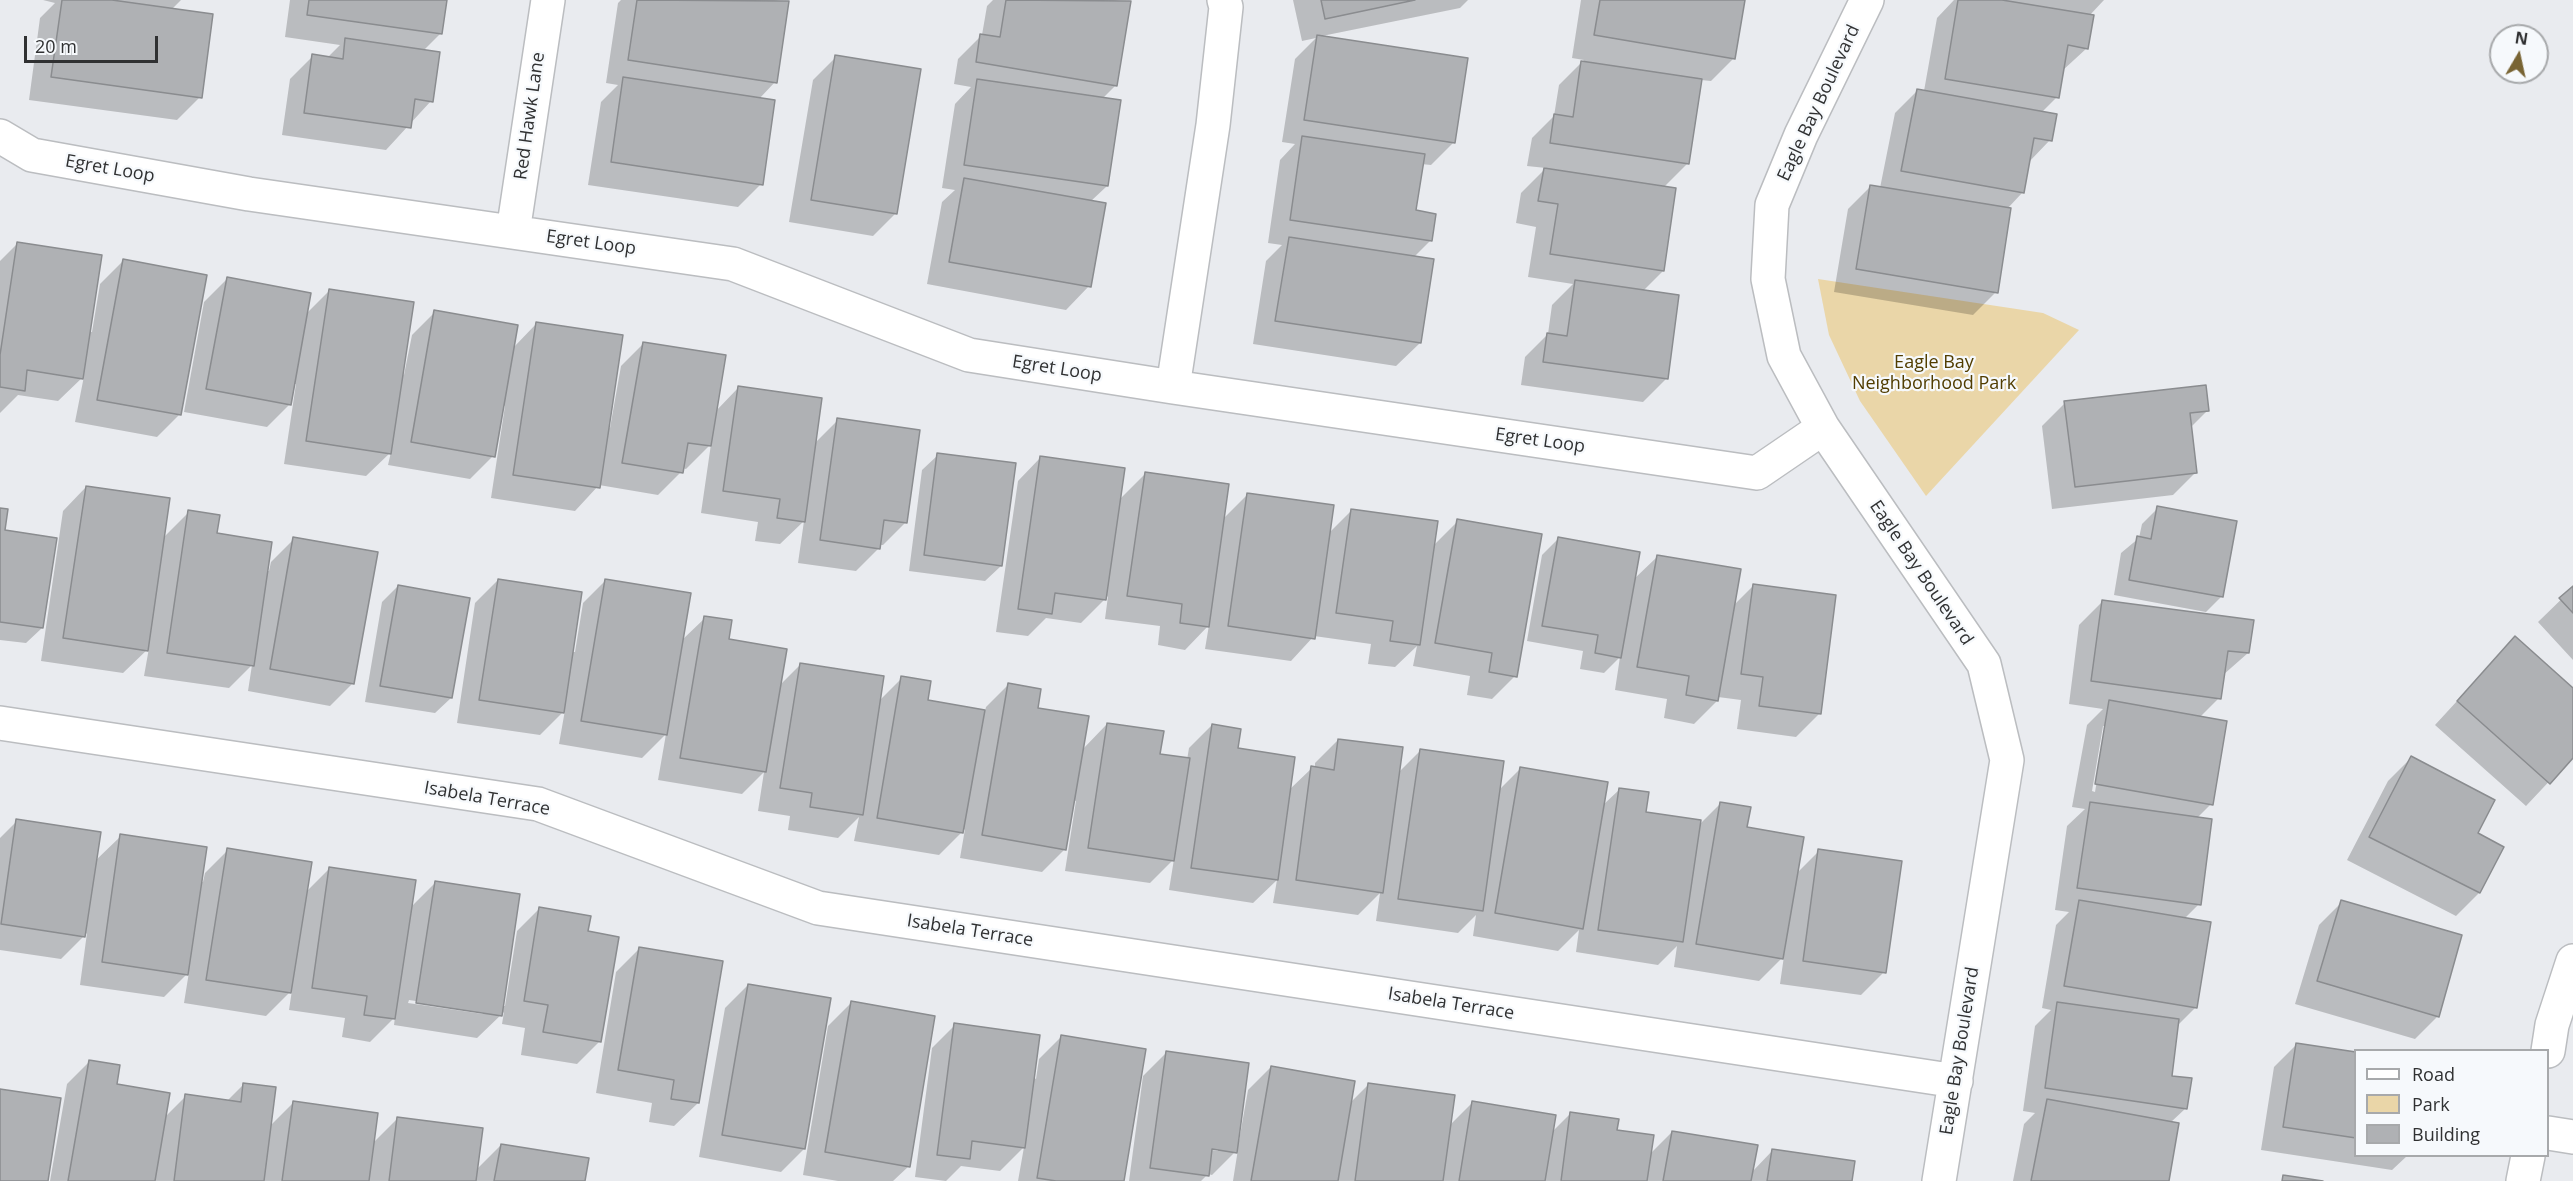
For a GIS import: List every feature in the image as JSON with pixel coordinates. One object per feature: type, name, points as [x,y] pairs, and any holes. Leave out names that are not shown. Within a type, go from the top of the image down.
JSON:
[{"type":"street","name":"Red Hawk Lane","points":[[513,232],[548,0]]},
{"type":"street","points":[[1173,387],[1213,125],[1226,7],[1224,0]]},
{"type":"street","name":"Eagle Bay Boulevard","points":[[1867,0],[1801,135],[1772,205],[1768,279],[1784,356],[1823,428],[1984,664],[2007,760],[1939,1181]]},
{"type":"street","name":"Egret Loop","points":[[0,136],[32,155],[249,194],[733,264],[969,355],[1757,472],[1823,428]]},
{"type":"street","name":"Isabela Terrace","points":[[0,723],[538,804],[818,908],[1956,1081]]},
{"type":"street","points":[[2547,1049],[2552,1025],[2573,961]]},
{"type":"street","points":[[2549,1133],[2573,1137]]},
{"type":"street","points":[[2523,1181],[2528,1157]]},
{"type":"green space","name":"Eagle Bay Neighborhood Park","points":[[1818,279],[2043,313],[2079,330],[1926,496],[1860,401],[1829,335]]},
{"type":"building","points":[[62,0],[112,0],[213,14],[202,98],[51,77]]},
{"type":"building","points":[[309,0],[447,0],[442,34],[307,15]]},
{"type":"building","points":[[637,0],[789,1],[777,83],[628,60]]},
{"type":"building","points":[[1006,0],[1131,1],[1117,86],[976,62],[980,34],[1000,37]]},
{"type":"building","points":[[1321,0],[1415,0],[1325,19]]},
{"type":"building","points":[[1600,0],[1745,0],[1735,59],[1594,35]]},
{"type":"building","points":[[1958,0],[2002,0],[2094,15],[2088,49],[2068,45],[2059,98],[1945,79]]},
{"type":"building","points":[[1317,35],[1468,58],[1455,143],[1304,120]]},
{"type":"building","points":[[345,38],[440,52],[433,102],[415,99],[411,128],[304,113],[312,54],[343,59]]},
{"type":"building","points":[[835,55],[921,69],[897,214],[811,200]]},
{"type":"building","points":[[1581,61],[1702,79],[1689,164],[1550,143],[1554,114],[1573,117]]},
{"type":"building","points":[[623,77],[775,100],[763,185],[611,162]]},
{"type":"building","points":[[977,79],[1121,100],[1108,186],[964,165]]},
{"type":"building","points":[[1917,89],[2057,114],[2052,141],[2034,138],[2024,193],[1901,171]]},
{"type":"building","points":[[1302,136],[1425,154],[1416,210],[1436,214],[1432,241],[1290,220]]},
{"type":"building","points":[[1544,168],[1676,188],[1664,271],[1550,254],[1558,204],[1538,201]]},
{"type":"building","points":[[964,178],[1106,203],[1091,287],[949,262]]},
{"type":"building","points":[[1870,185],[2011,208],[1998,293],[1856,269]]},
{"type":"building","points":[[1289,237],[1434,259],[1421,343],[1275,321]]},
{"type":"building","points":[[17,242],[102,255],[83,379],[27,370],[25,391],[0,387],[0,355]]},
{"type":"building","points":[[123,259],[207,275],[181,415],[97,400]]},
{"type":"building","points":[[227,277],[311,293],[291,405],[206,389]]},
{"type":"building","points":[[1575,280],[1679,295],[1668,379],[1543,362],[1547,333],[1567,336]]},
{"type":"building","points":[[329,289],[414,302],[391,454],[306,441]]},
{"type":"building","points":[[434,310],[518,325],[495,457],[411,442]]},
{"type":"building","points":[[536,322],[623,335],[600,488],[513,475]]},
{"type":"building","points":[[643,342],[726,355],[711,446],[688,443],[683,473],[622,463]]},
{"type":"building","points":[[2206,385],[2209,411],[2190,413],[2197,473],[2075,487],[2064,401]]},
{"type":"building","points":[[738,386],[822,398],[805,522],[777,518],[780,499],[723,491]]},
{"type":"building","points":[[837,418],[920,430],[907,523],[884,520],[880,549],[820,540]]},
{"type":"building","points":[[937,453],[1016,463],[1002,566],[924,555]]},
{"type":"building","points":[[1040,456],[1125,468],[1106,600],[1055,593],[1052,614],[1018,609]]},
{"type":"building","points":[[1145,472],[1229,484],[1209,627],[1180,623],[1182,604],[1127,596]]},
{"type":"building","points":[[86,486],[170,498],[148,651],[63,638]]},
{"type":"building","points":[[1247,493],[1334,505],[1315,639],[1228,626]]},
{"type":"building","points":[[2157,506],[2237,521],[2223,597],[2129,580],[2137,536],[2151,539]]},
{"type":"building","points":[[0,508],[8,509],[5,530],[57,538],[43,628],[0,622]]},
{"type":"building","points":[[1351,509],[1438,521],[1420,645],[1390,641],[1393,621],[1336,613]]},
{"type":"building","points":[[188,510],[220,515],[217,533],[272,542],[254,666],[167,653]]},
{"type":"building","points":[[1457,519],[1542,534],[1517,677],[1489,672],[1492,653],[1435,643]]},
{"type":"building","points":[[293,537],[378,552],[354,684],[270,669]]},
{"type":"building","points":[[1558,537],[1640,552],[1621,658],[1595,653],[1598,635],[1542,626]]},
{"type":"building","points":[[1657,555],[1741,569],[1718,701],[1686,695],[1689,676],[1637,667]]},
{"type":"building","points":[[498,579],[582,592],[564,713],[479,700]]},
{"type":"building","points":[[605,579],[691,593],[667,735],[581,721]]},
{"type":"building","points":[[1753,584],[1836,595],[1821,714],[1759,706],[1763,677],[1741,674]]},
{"type":"building","points":[[398,585],[470,598],[452,698],[380,686]]},
{"type":"building","points":[[2573,586],[2573,613],[2559,598]]},
{"type":"building","points":[[2102,600],[2254,620],[2249,653],[2228,651],[2221,699],[2091,681]]},
{"type":"building","points":[[704,616],[732,620],[729,639],[787,649],[766,772],[680,758]]},
{"type":"building","points":[[2515,636],[2573,688],[2573,758],[2550,784],[2457,701]]},
{"type":"building","points":[[800,663],[884,676],[863,815],[810,807],[812,793],[780,788]]},
{"type":"building","points":[[901,676],[931,681],[928,700],[985,710],[963,833],[877,818]]},
{"type":"building","points":[[1008,683],[1041,689],[1038,708],[1089,716],[1066,850],[982,835]]},
{"type":"building","points":[[2109,700],[2227,721],[2213,805],[2095,784]]},
{"type":"building","points":[[1107,723],[1164,731],[1160,754],[1190,758],[1174,861],[1088,848]]},
{"type":"building","points":[[1212,724],[1241,729],[1238,748],[1295,757],[1278,880],[1191,868]]},
{"type":"building","points":[[1338,739],[1403,747],[1383,893],[1296,880],[1311,766],[1334,770]]},
{"type":"building","points":[[1420,749],[1504,761],[1483,911],[1398,899]]},
{"type":"building","points":[[2411,756],[2495,800],[2478,833],[2504,847],[2480,893],[2369,837]]},
{"type":"building","points":[[1520,767],[1608,782],[1583,929],[1495,913]]},
{"type":"building","points":[[1619,788],[1649,792],[1646,812],[1701,820],[1683,942],[1598,930]]},
{"type":"building","points":[[1720,802],[1751,807],[1747,827],[1804,837],[1783,959],[1696,944]]},
{"type":"building","points":[[2090,802],[2212,819],[2201,905],[2077,888]]},
{"type":"building","points":[[16,819],[101,832],[85,937],[1,924]]},
{"type":"building","points":[[120,834],[207,847],[188,975],[102,962]]},
{"type":"building","points":[[227,848],[312,862],[291,993],[206,980]]},
{"type":"building","points":[[1818,849],[1902,861],[1886,973],[1803,961]]},
{"type":"building","points":[[329,867],[416,880],[395,1019],[364,1015],[367,996],[312,988]]},
{"type":"building","points":[[435,881],[520,894],[502,1016],[416,1003]]},
{"type":"building","points":[[2079,900],[2211,922],[2197,1008],[2064,986]]},
{"type":"building","points":[[2341,900],[2462,935],[2439,1017],[2317,981]]},
{"type":"building","points":[[539,907],[591,916],[588,931],[619,937],[601,1042],[543,1032],[548,1005],[524,1001]]},
{"type":"building","points":[[639,947],[723,961],[699,1103],[671,1099],[674,1080],[618,1070]]},
{"type":"building","points":[[748,984],[831,998],[805,1149],[722,1135]]},
{"type":"building","points":[[851,1001],[935,1016],[910,1167],[825,1152]]},
{"type":"building","points":[[2057,1002],[2179,1019],[2172,1076],[2192,1078],[2187,1109],[2045,1088]]},
{"type":"building","points":[[954,1023],[1040,1035],[1025,1148],[972,1141],[970,1159],[937,1155]]},
{"type":"building","points":[[1061,1035],[1146,1049],[1124,1181],[1056,1181],[1037,1178]]},
{"type":"building","points":[[2296,1043],[2354,1052],[2354,1138],[2283,1127]]},
{"type":"building","points":[[1166,1051],[1249,1063],[1237,1153],[1212,1149],[1209,1176],[1150,1168]]},
{"type":"building","points":[[89,1060],[120,1065],[117,1084],[170,1093],[155,1181],[68,1181]]},
{"type":"building","points":[[1271,1066],[1355,1081],[1338,1181],[1251,1181]]},
{"type":"building","points":[[243,1083],[276,1087],[264,1181],[174,1181],[185,1094],[241,1102]]},
{"type":"building","points":[[1368,1083],[1455,1095],[1443,1181],[1355,1181]]},
{"type":"building","points":[[0,1089],[61,1098],[48,1181],[0,1181]]},
{"type":"building","points":[[2047,1099],[2179,1123],[2169,1181],[2031,1181]]},
{"type":"building","points":[[293,1101],[378,1113],[369,1181],[282,1181]]},
{"type":"building","points":[[1472,1101],[1556,1115],[1545,1181],[1459,1181]]},
{"type":"building","points":[[1570,1112],[1619,1119],[1617,1130],[1654,1135],[1647,1181],[1561,1181]]},
{"type":"building","points":[[397,1117],[483,1128],[476,1181],[389,1181]]},
{"type":"building","points":[[1672,1131],[1758,1145],[1751,1181],[1663,1181]]},
{"type":"building","points":[[501,1144],[589,1158],[585,1181],[494,1181]]},
{"type":"building","points":[[1772,1149],[1855,1161],[1852,1181],[1767,1181]]},
{"type":"building","points":[[2283,1175],[2323,1181],[2282,1181]]}]
